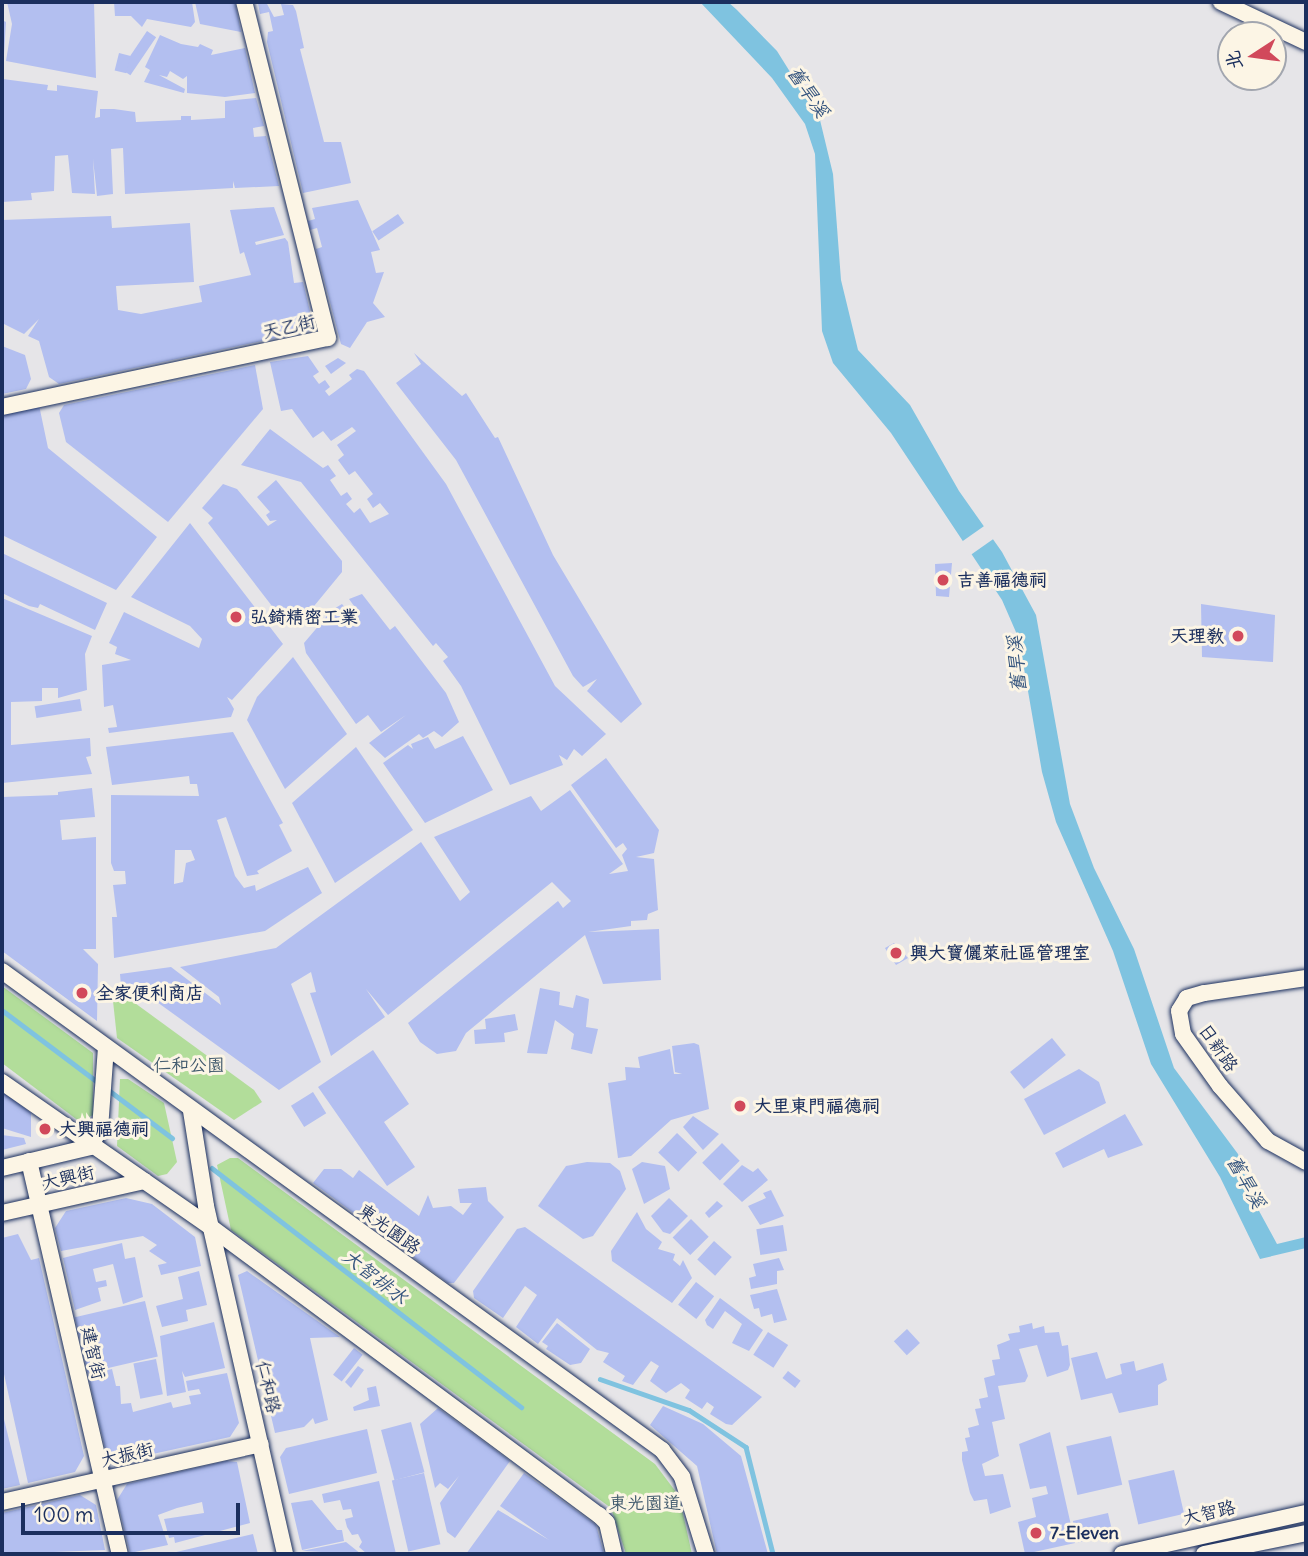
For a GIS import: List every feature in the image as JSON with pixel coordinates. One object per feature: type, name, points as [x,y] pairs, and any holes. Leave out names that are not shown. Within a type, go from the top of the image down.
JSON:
[{"type":"street","name":"天乙街","points":[[2,407],[328,338],[244,2]]},
{"type":"street","points":[[1221,2],[1306,42]]},
{"type":"street","name":"東光園路","points":[[2,971],[191,1111],[662,1450],[682,1477],[706,1554]]},
{"type":"street","name":"日新路","points":[[1306,978],[1204,993],[1187,998],[1179,1011],[1184,1034],[1220,1086],[1268,1141],[1306,1162]]},
{"type":"street","name":"大興街","points":[[2,1168],[90,1147],[100,1129],[106,1046]]},
{"type":"street","points":[[2,1082],[90,1147],[212,1228],[599,1515],[607,1523],[614,1554]]},
{"type":"street","name":"仁和路","points":[[191,1111],[212,1228],[285,1554]]},
{"type":"street","name":"建智街","points":[[29,1161],[120,1554]]},
{"type":"street","name":"大興街","points":[[2,1213],[144,1181]]},
{"type":"street","name":"大振街","points":[[2,1502],[261,1444]]},
{"type":"street","name":"大智路","points":[[1122,1554],[1306,1513]]},
{"type":"street","points":[[1204,1554],[1306,1533]]},
{"type":"green space","points":[[2,986],[93,1053],[93,1115],[80,1122],[2,1063]]},
{"type":"green space","name":"仁和公園","points":[[128,998],[254,1090],[262,1102],[234,1120],[117,1038],[113,1001]]},
{"type":"green space","points":[[120,1079],[128,1079],[164,1103],[177,1162],[167,1174],[158,1176],[117,1146]]},
{"type":"green space","name":"東光園道","points":[[230,1158],[238,1158],[655,1464],[679,1496],[692,1554],[626,1554],[611,1508],[231,1230],[217,1165]]},
{"type":"water","name":"舊旱溪","points":[[700,2],[728,2],[737,10],[777,51],[820,120],[833,174],[841,280],[858,350],[910,405],[959,491],[1002,552],[1036,615],[1070,804],[1094,868],[1134,949],[1174,1068],[1238,1154],[1252,1198],[1277,1244],[1306,1237],[1306,1248],[1260,1259],[1220,1177],[1151,1064],[1113,951],[1056,822],[1042,772],[1019,639],[1002,600],[891,433],[833,363],[822,331],[815,154],[805,124],[772,78]]},
{"type":"pier","points":[[987,524],[996,537],[969,556],[960,543]]},
{"type":"building","points":[[7,2],[94,2],[96,78],[6,61],[12,24]]},
{"type":"building","points":[[114,2],[192,2],[195,22],[191,27],[147,19],[142,27],[131,16],[115,16]]},
{"type":"building","points":[[195,2],[235,2],[241,32],[200,24]]},
{"type":"building","points":[[266,2],[274,17],[284,15],[281,4],[293,5],[296,11],[304,48],[300,49],[324,142],[341,142],[351,183],[303,193],[267,42],[268,32],[273,31],[269,12],[260,14],[258,3]]},
{"type":"building","points":[[2,20],[6,22],[4,55],[2,55]]},
{"type":"building","points":[[147,31],[156,37],[130,75],[121,69]]},
{"type":"building","points":[[160,35],[181,44],[198,47],[200,44],[213,50],[211,55],[245,48],[255,93],[225,97],[187,93],[187,76],[183,79],[170,71],[167,77],[159,75],[185,89],[184,93],[144,82],[150,70],[145,67]]},
{"type":"building","points":[[119,53],[131,56],[126,73],[115,70]]},
{"type":"building","points":[[3,79],[48,85],[47,90],[57,91],[57,85],[98,91],[95,118],[100,117],[100,109],[114,109],[135,112],[136,122],[181,120],[181,116],[191,116],[191,120],[225,118],[225,101],[256,98],[264,126],[253,128],[254,137],[266,136],[279,186],[235,188],[233,181],[233,188],[125,194],[123,148],[111,149],[113,194],[97,196],[93,159],[95,194],[72,193],[68,155],[55,156],[54,191],[31,193],[32,200],[2,202]]},
{"type":"building","points":[[358,200],[380,250],[371,252],[376,273],[384,272],[373,303],[385,317],[367,322],[350,348],[341,344],[316,249],[322,247],[317,228],[310,230],[308,221],[315,219],[312,208]]},
{"type":"building","points":[[274,207],[284,235],[255,242],[256,245],[285,238],[288,242],[294,283],[303,282],[313,324],[309,331],[59,384],[49,377],[39,341],[28,336],[39,319],[24,334],[2,323],[2,220],[111,216],[112,228],[190,223],[194,282],[116,286],[118,310],[141,314],[202,302],[199,286],[251,275],[244,252],[240,254],[230,210]]},
{"type":"building","points":[[398,214],[404,223],[378,240],[372,231]]},
{"type":"building","points":[[2,346],[25,355],[31,379],[26,389],[2,394]]},
{"type":"building","points":[[414,353],[462,396],[466,393],[495,438],[498,437],[553,555],[642,704],[621,723],[587,691],[597,679],[583,687],[573,676],[456,460],[396,383],[421,364]]},
{"type":"building","points":[[308,356],[319,372],[313,376],[319,384],[325,380],[330,387],[325,391],[329,396],[352,379],[349,375],[357,369],[364,371],[446,484],[555,686],[606,734],[582,756],[574,749],[567,760],[559,755],[563,765],[510,785],[461,686],[443,661],[448,657],[436,643],[433,646],[301,482],[241,465],[270,429],[323,468],[328,465],[336,476],[330,480],[341,496],[347,492],[352,499],[346,504],[354,513],[360,508],[370,523],[389,514],[380,503],[373,508],[367,499],[373,494],[355,471],[349,475],[338,460],[344,455],[337,445],[356,431],[352,427],[331,441],[323,431],[313,438],[292,409],[281,411],[270,362]]},
{"type":"building","points":[[338,358],[346,363],[331,374],[325,366]]},
{"type":"building","points":[[255,365],[263,409],[168,522],[66,442],[59,413],[64,405]]},
{"type":"building","points":[[39,405],[48,448],[157,537],[116,590],[2,535],[2,413]]},
{"type":"building","points":[[276,480],[342,561],[342,572],[296,628],[275,610],[208,523],[213,518],[202,508],[223,484],[237,489],[268,526],[277,520],[270,521],[266,515],[270,512],[257,497]]},
{"type":"building","points":[[190,523],[283,644],[232,700],[227,697],[234,709],[231,717],[109,733],[108,728],[117,727],[113,705],[104,707],[102,665],[131,660],[115,654],[117,647],[109,643],[124,612],[199,648],[202,639],[190,626],[131,597]]},
{"type":"building","points":[[2,553],[107,603],[95,630],[40,604],[38,608],[29,606],[2,593]]},
{"type":"building","name":"吉善福德祠","points":[[952,563],[949,597],[936,596],[935,564]]},
{"type":"building","points":[[362,594],[390,630],[395,626],[446,693],[459,722],[442,737],[434,731],[423,738],[419,734],[385,758],[369,743],[406,715],[381,732],[368,715],[356,724],[306,653],[304,643],[332,610],[342,604],[348,611],[354,606],[349,599]]},
{"type":"building","points":[[2,598],[92,636],[85,654],[87,690],[58,698],[58,688],[42,688],[42,701],[11,702],[11,745],[90,738],[91,756],[86,757],[92,774],[2,783]]},
{"type":"building","name":"天理教","points":[[1201,604],[1275,615],[1273,662],[1202,657]]},
{"type":"building","points":[[293,657],[347,734],[285,789],[247,720],[257,697]]},
{"type":"building","points":[[80,699],[82,711],[36,718],[35,706]]},
{"type":"building","points":[[233,732],[283,823],[279,825],[292,851],[257,871],[259,874],[247,876],[226,817],[217,820],[235,876],[244,888],[255,885],[256,891],[308,867],[322,893],[265,931],[114,958],[112,917],[117,917],[113,885],[126,884],[125,871],[114,871],[111,863],[111,795],[199,796],[197,784],[190,784],[189,776],[112,785],[106,747]],"holes":[[[175,850],[191,850],[195,860],[186,863],[183,882],[174,884]]]},
{"type":"building","points":[[463,736],[493,790],[425,823],[383,763],[408,745],[413,749],[411,744],[428,737],[435,749]]},
{"type":"building","points":[[356,747],[413,830],[335,883],[292,803]]},
{"type":"building","points":[[606,758],[659,830],[654,853],[636,857],[654,859],[658,910],[648,914],[647,920],[631,921],[631,926],[588,932],[659,929],[661,980],[603,984],[585,935],[466,1033],[456,1051],[437,1054],[420,1042],[408,1023],[558,901],[563,908],[571,901],[552,882],[388,1015],[366,989],[385,1017],[331,1056],[310,993],[316,992],[311,972],[291,984],[321,1062],[279,1090],[132,984],[121,986],[120,974],[171,967],[221,1005],[219,997],[180,967],[276,948],[421,842],[460,901],[470,892],[434,837],[531,796],[541,811],[570,790],[623,864],[609,874],[628,871],[622,855],[627,849],[623,843],[616,848],[571,785]]},
{"type":"building","points":[[92,788],[95,817],[60,820],[62,840],[96,837],[96,949],[83,949],[98,964],[97,1021],[2,951],[2,797],[58,795],[58,792]]},
{"type":"building","name":"興大寶儷萊社區管理室","points":[[894,943],[908,958],[896,965],[885,948]]},
{"type":"building","points":[[540,988],[560,992],[559,1005],[573,1008],[576,995],[589,999],[586,1027],[598,1029],[592,1054],[571,1049],[574,1034],[555,1020],[547,1054],[527,1053]]},
{"type":"building","points":[[515,1014],[518,1030],[504,1033],[505,1042],[475,1044],[474,1030],[486,1029],[485,1019]]},
{"type":"building","points":[[1052,1038],[1066,1055],[1024,1089],[1010,1072]]},
{"type":"building","points":[[694,1043],[699,1045],[709,1109],[671,1120],[631,1156],[618,1158],[608,1083],[626,1080],[625,1067],[640,1068],[638,1057],[670,1049],[674,1074],[682,1074],[675,1072],[672,1046]]},
{"type":"building","points":[[373,1050],[409,1104],[384,1122],[415,1167],[387,1186],[318,1087]]},
{"type":"building","points":[[1079,1069],[1099,1082],[1106,1103],[1044,1135],[1024,1099]]},
{"type":"building","points":[[2,1091],[31,1113],[31,1137],[2,1128]]},
{"type":"building","points":[[313,1092],[326,1113],[304,1127],[291,1106]]},
{"type":"building","points":[[1125,1114],[1143,1145],[1108,1158],[1104,1149],[1063,1168],[1055,1153]]},
{"type":"building","points":[[693,1116],[719,1134],[703,1150],[683,1127]]},
{"type":"building","points":[[677,1133],[697,1152],[678,1172],[658,1152]]},
{"type":"building","points":[[2,1135],[24,1138],[26,1144],[2,1150]]},
{"type":"building","points":[[722,1143],[740,1161],[720,1180],[702,1163]]},
{"type":"building","points":[[587,1162],[610,1163],[620,1171],[626,1189],[593,1236],[583,1239],[538,1206],[566,1166]]},
{"type":"building","points":[[642,1162],[665,1166],[670,1189],[644,1204],[632,1169]]},
{"type":"building","points":[[742,1165],[753,1172],[758,1168],[768,1180],[742,1202],[723,1184]]},
{"type":"building","points":[[324,1169],[341,1169],[353,1178],[359,1170],[419,1216],[428,1195],[433,1208],[451,1206],[463,1215],[472,1203],[460,1203],[458,1189],[486,1187],[488,1201],[504,1217],[454,1283],[448,1283],[313,1183]]},
{"type":"building","points":[[771,1190],[784,1216],[760,1225],[748,1206],[766,1198],[763,1193]]},
{"type":"building","points":[[126,1198],[152,1204],[195,1237],[201,1266],[161,1275],[158,1265],[167,1263],[149,1251],[157,1245],[143,1236],[61,1251],[55,1228],[66,1211]]},
{"type":"building","points":[[669,1198],[688,1216],[670,1234],[663,1232],[651,1216]]},
{"type":"building","points":[[717,1201],[723,1206],[709,1218],[705,1213]]},
{"type":"building","points":[[637,1212],[646,1229],[662,1242],[658,1249],[675,1254],[673,1260],[680,1266],[683,1260],[692,1278],[672,1303],[612,1261],[611,1251]]},
{"type":"building","points":[[691,1219],[709,1237],[690,1255],[673,1237]]},
{"type":"building","points":[[783,1225],[787,1251],[760,1255],[756,1229]]},
{"type":"building","points":[[525,1227],[762,1397],[732,1425],[726,1424],[710,1414],[714,1407],[707,1402],[702,1409],[685,1398],[690,1390],[681,1383],[666,1393],[650,1381],[659,1366],[651,1361],[633,1385],[622,1381],[625,1376],[603,1362],[609,1353],[597,1350],[557,1318],[538,1344],[516,1327],[537,1295],[525,1286],[503,1318],[474,1298],[473,1291],[517,1229]]},
{"type":"building","points":[[18,1234],[31,1260],[39,1258],[84,1456],[75,1472],[28,1483],[2,1365],[2,1238]]},
{"type":"building","points":[[714,1241],[732,1257],[715,1276],[697,1260]]},
{"type":"building","points":[[122,1243],[125,1259],[135,1257],[143,1297],[123,1304],[113,1264],[93,1269],[96,1282],[106,1280],[107,1286],[98,1288],[101,1301],[75,1310],[63,1258]]},
{"type":"building","points":[[779,1258],[784,1270],[777,1271],[777,1284],[751,1289],[749,1278],[756,1276],[753,1264]]},
{"type":"building","points":[[199,1271],[207,1305],[186,1310],[188,1321],[162,1327],[156,1306],[183,1299],[178,1277]]},
{"type":"building","points":[[247,1271],[340,1337],[310,1338],[328,1420],[315,1424],[313,1418],[304,1427],[275,1433],[238,1275]]},
{"type":"building","points":[[696,1282],[714,1296],[696,1319],[678,1305]]},
{"type":"building","points":[[777,1289],[787,1320],[774,1323],[772,1314],[761,1317],[759,1308],[754,1309],[750,1295]]},
{"type":"building","points":[[720,1298],[763,1330],[749,1351],[732,1343],[742,1324],[725,1311],[713,1329],[707,1325],[705,1320]]},
{"type":"building","points":[[145,1301],[158,1357],[88,1373],[75,1317]]},
{"type":"building","points":[[214,1322],[225,1368],[185,1377],[182,1371],[186,1392],[167,1396],[160,1336]]},
{"type":"building","points":[[557,1323],[590,1349],[581,1363],[570,1365],[546,1349],[548,1346],[542,1342]]},
{"type":"building","points":[[1032,1323],[1033,1329],[1044,1326],[1045,1333],[1059,1332],[1062,1346],[1068,1345],[1070,1365],[1068,1370],[1047,1377],[1037,1345],[1019,1349],[1028,1376],[1025,1382],[998,1386],[1005,1419],[992,1422],[999,1456],[982,1464],[985,1476],[1003,1474],[1011,1507],[990,1514],[987,1499],[974,1501],[970,1493],[962,1460],[962,1452],[968,1451],[965,1438],[970,1437],[968,1428],[979,1425],[975,1409],[981,1408],[979,1399],[988,1397],[984,1378],[995,1375],[992,1360],[1000,1359],[997,1345],[1010,1340],[1008,1334],[1020,1332],[1019,1326]]},
{"type":"building","points":[[907,1329],[920,1343],[907,1355],[894,1341]]},
{"type":"building","points":[[768,1332],[788,1345],[773,1368],[753,1355]]},
{"type":"building","points":[[354,1348],[363,1355],[342,1382],[333,1375]]},
{"type":"building","points":[[1097,1352],[1106,1379],[1122,1374],[1120,1364],[1134,1361],[1136,1371],[1163,1363],[1167,1380],[1158,1385],[1158,1405],[1119,1413],[1112,1393],[1081,1400],[1071,1358]]},
{"type":"building","points":[[156,1359],[163,1394],[140,1399],[133,1363]]},
{"type":"building","points":[[358,1366],[364,1370],[351,1388],[345,1382]]},
{"type":"building","points":[[112,1369],[116,1386],[120,1386],[121,1404],[131,1403],[133,1412],[171,1402],[173,1408],[191,1404],[189,1396],[201,1394],[199,1389],[188,1391],[186,1381],[227,1373],[239,1423],[230,1437],[121,1461],[106,1452],[88,1375]]},
{"type":"building","points":[[788,1371],[801,1381],[795,1388],[782,1378]]},
{"type":"building","points":[[376,1386],[380,1406],[354,1411],[353,1407],[369,1400],[367,1388]]},
{"type":"building","points":[[663,1406],[703,1424],[741,1456],[768,1554],[717,1554],[697,1466],[650,1425]]},
{"type":"building","points":[[438,1408],[510,1461],[455,1538],[447,1532],[440,1503],[459,1476],[448,1489],[440,1483],[435,1488],[420,1424]]},
{"type":"building","points":[[2,1411],[20,1485],[2,1489]]},
{"type":"building","points":[[411,1422],[424,1472],[395,1480],[381,1430]]},
{"type":"building","points":[[367,1429],[377,1473],[289,1494],[280,1457],[286,1448]]},
{"type":"building","points":[[1050,1432],[1075,1543],[1025,1554],[1018,1522],[1036,1517],[1032,1498],[1048,1494],[1046,1486],[1030,1489],[1019,1444]]},
{"type":"building","points":[[1111,1436],[1122,1485],[1077,1495],[1066,1446]]},
{"type":"building","points":[[226,1461],[237,1462],[250,1523],[175,1543],[174,1537],[169,1538],[164,1519],[204,1513],[202,1502],[177,1508],[158,1515],[168,1545],[130,1553],[117,1500],[127,1484]]},
{"type":"building","points":[[1174,1470],[1184,1514],[1138,1524],[1128,1481]]},
{"type":"building","points":[[424,1473],[440,1544],[408,1552],[392,1480]]},
{"type":"building","points":[[524,1473],[596,1525],[604,1554],[466,1554],[498,1510],[549,1540],[500,1506]]},
{"type":"building","points":[[379,1481],[396,1554],[367,1554],[359,1547],[362,1542],[358,1534],[352,1535],[347,1527],[345,1519],[353,1517],[351,1509],[343,1510],[340,1500],[324,1503],[322,1494]]},
{"type":"building","points":[[80,1495],[96,1505],[105,1550],[2,1554],[2,1513]]},
{"type":"building","points":[[312,1500],[337,1530],[342,1530],[344,1541],[302,1550],[291,1503]]},
{"type":"building","points":[[1108,1513],[1113,1534],[1078,1543],[1073,1521]]},
{"type":"building","points":[[253,1534],[258,1554],[172,1554],[172,1553]]},
{"type":"building","points":[[346,1542],[361,1554],[302,1551]]},
{"type":"waterway","name":"大智排水","points":[[2,1010],[99,1083]]},
{"type":"waterway","name":"大智排水","points":[[106,1088],[172,1138]]},
{"type":"waterway","name":"大智排水","points":[[212,1168],[521,1407]]},
{"type":"waterway","points":[[600,1379],[689,1410],[746,1447],[773,1554]]},
{"type":"place","name":"吉善福德祠","points":[[943,580]]},
{"type":"place","name":"弘錡精密工業","points":[[236,617]]},
{"type":"place","name":"天理教","points":[[1238,636]]},
{"type":"place","name":"興大寶儷萊社區管理室","points":[[896,953]]},
{"type":"place","name":"全家便利商店","points":[[82,993]]},
{"type":"place","name":"大里東門福德祠","points":[[740,1106]]},
{"type":"place","name":"大興福德祠","points":[[45,1129]]},
{"type":"place","name":"7-Eleven","points":[[1036,1533]]}]
